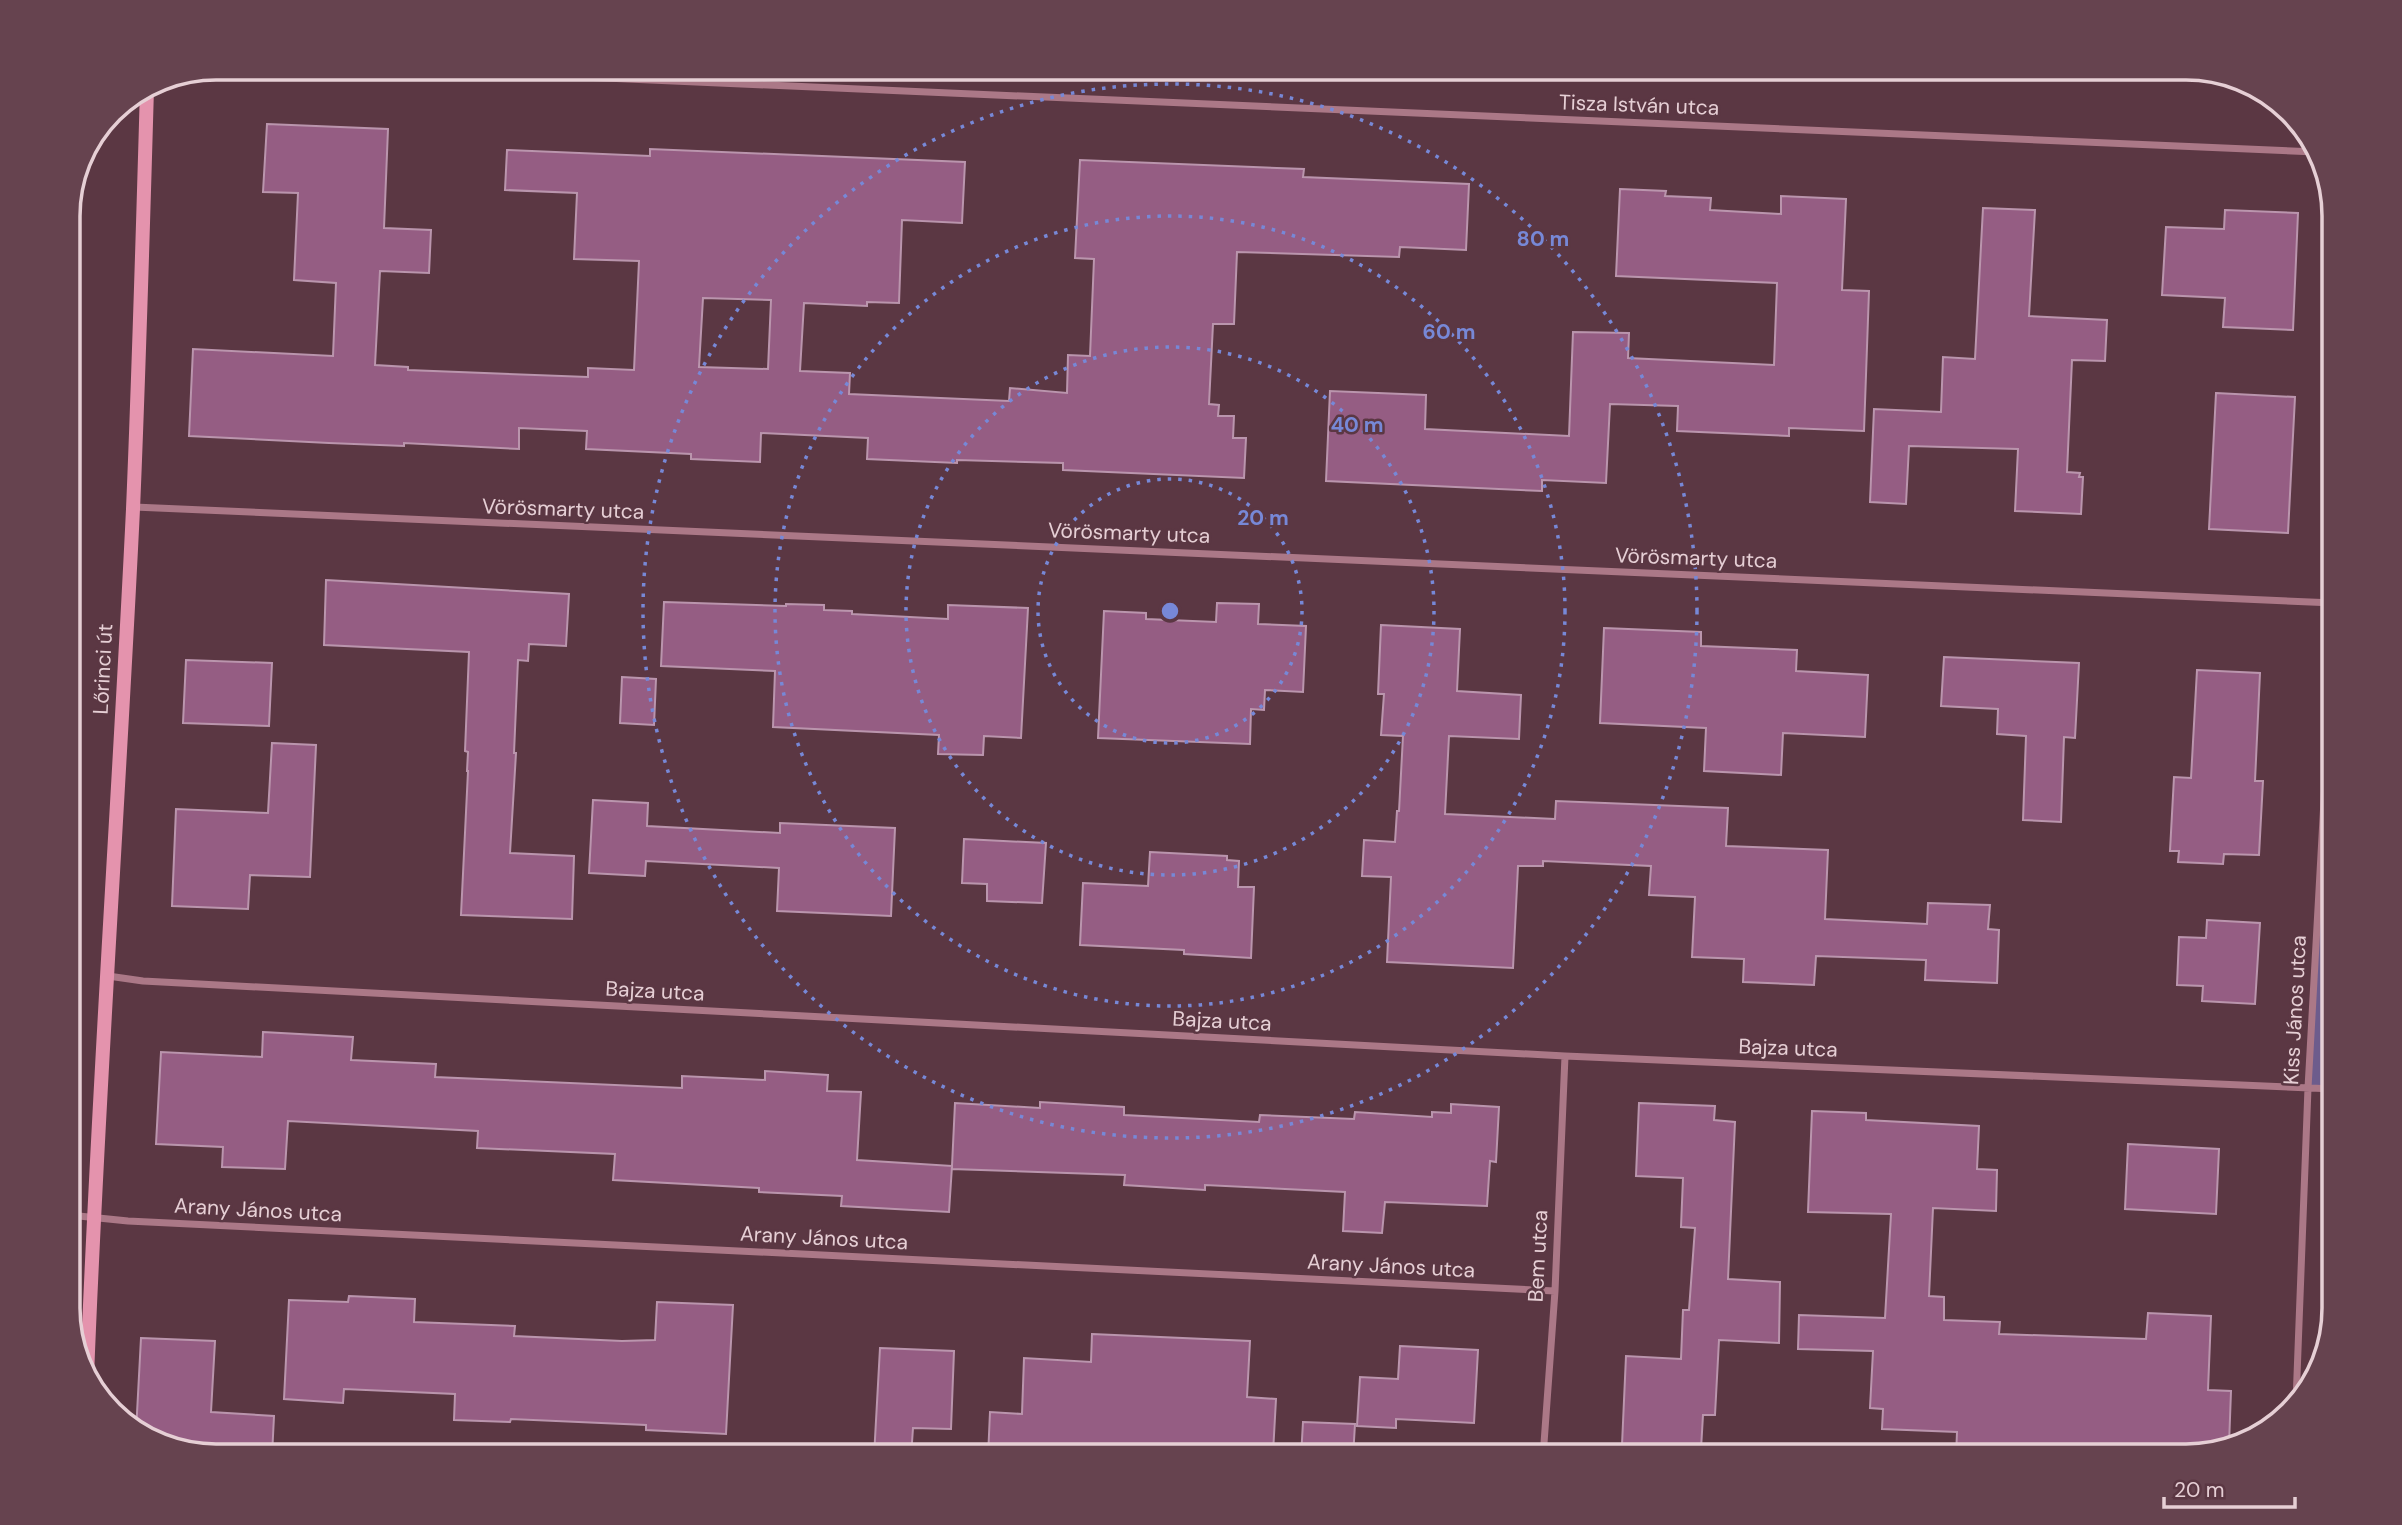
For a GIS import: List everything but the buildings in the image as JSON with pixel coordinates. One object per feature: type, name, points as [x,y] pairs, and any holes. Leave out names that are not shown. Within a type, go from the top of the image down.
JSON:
[{"type":"street","name":"Tisza István utca","points":[[668,81],[2304,151]]},
{"type":"street","name":"Lőrinci út","points":[[88,1351],[93,1216],[133,507],[148,100]]},
{"type":"street","name":"Vörösmarty utca","points":[[133,507],[2322,602]]},
{"type":"street","name":"Kiss János utca","points":[[2297,1387],[2308,1088],[2322,837]]},
{"type":"street","name":"Bajza utca","points":[[108,976],[143,981],[1565,1056],[2322,1089]]},
{"type":"street","name":"Bem utca","points":[[1544,1444],[1555,1292],[1565,1056]]},
{"type":"street","name":"Arany János utca","points":[[81,1216],[128,1222],[1555,1292]]},
{"type":"shaded area","points":[[2322,837],[2322,1089],[2308,1088]]}]
